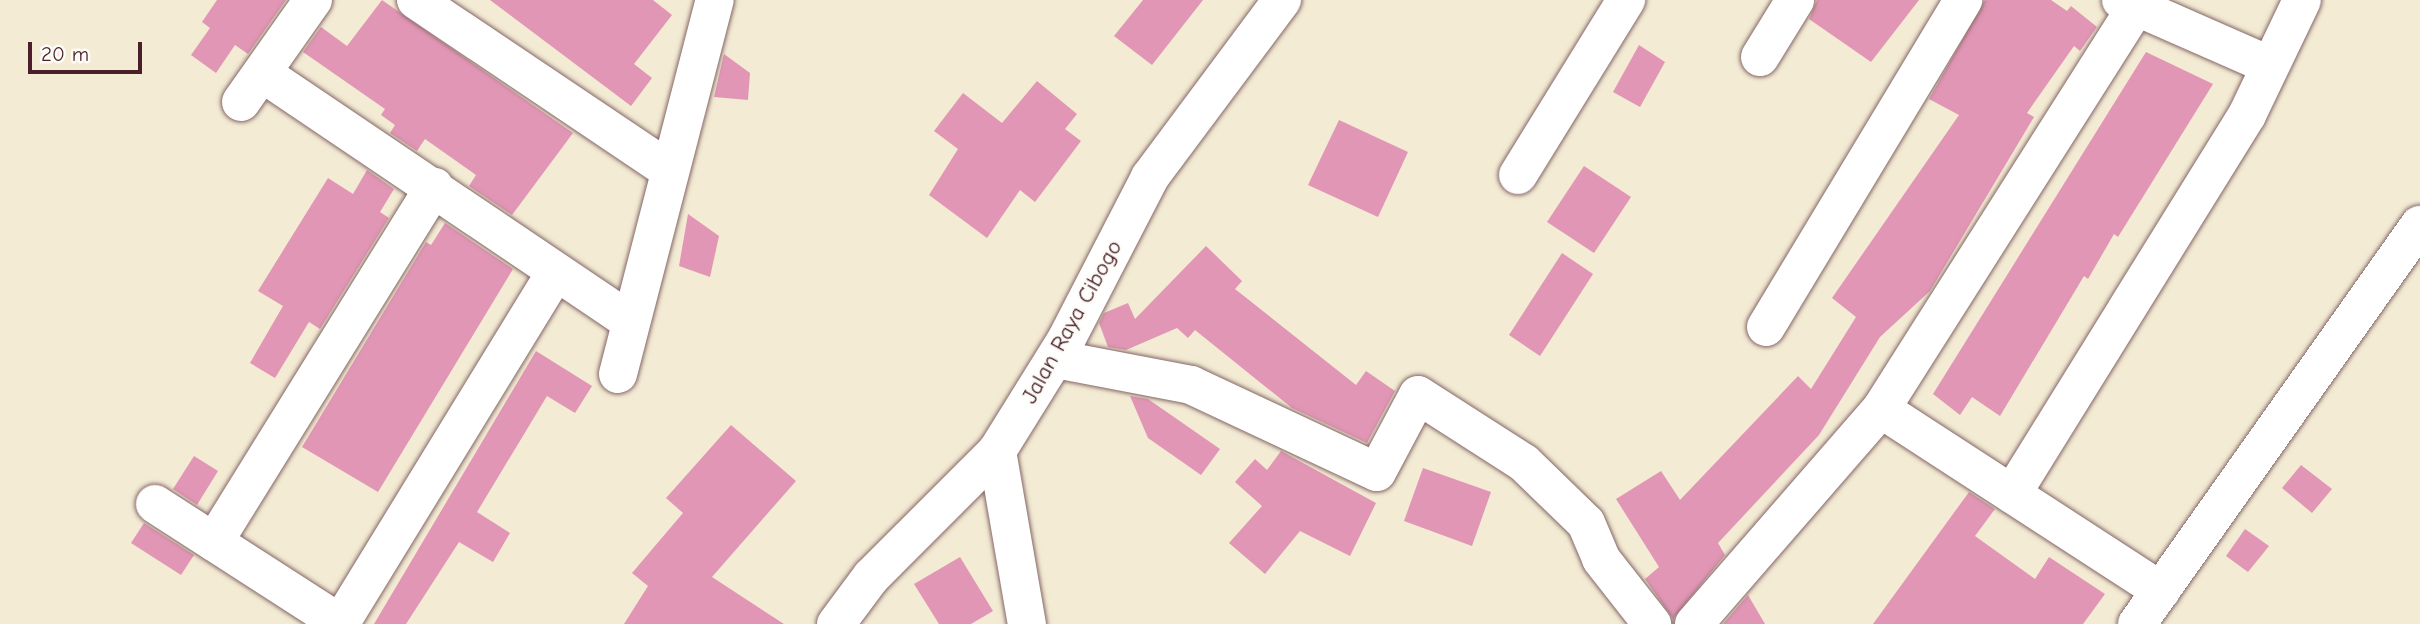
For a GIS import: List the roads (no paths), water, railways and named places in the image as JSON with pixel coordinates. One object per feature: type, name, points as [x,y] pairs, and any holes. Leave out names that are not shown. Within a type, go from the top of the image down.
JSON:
[{"type":"street","points":[[313,0],[251,87],[434,187],[629,321]]},
{"type":"street","points":[[416,0],[669,170]]},
{"type":"street","name":"Jalan Raya Cibogo","points":[[836,624],[871,577],[997,451],[1055,359],[1150,177],[1282,0]]},
{"type":"street","points":[[1518,175],[1626,0]]},
{"type":"street","points":[[1760,57],[1795,0]]},
{"type":"street","points":[[1766,327],[1963,0]]},
{"type":"street","points":[[2012,494],[2247,116],[2267,64],[2302,0]]},
{"type":"street","points":[[1694,624],[1881,409],[2129,3],[2267,64]]},
{"type":"street","points":[[618,374],[629,321],[669,170],[702,6]]},
{"type":"street","points":[[214,542],[434,187]]},
{"type":"street","points":[[2137,624],[2420,225]]},
{"type":"street","points":[[155,504],[341,624],[556,272]]},
{"type":"street","points":[[1055,359],[1191,385],[1377,472],[1418,395],[1524,463],[1586,523],[1601,559],[1651,624]]},
{"type":"street","points":[[1881,409],[2161,590]]},
{"type":"street","points":[[997,451],[1027,624]]}]
